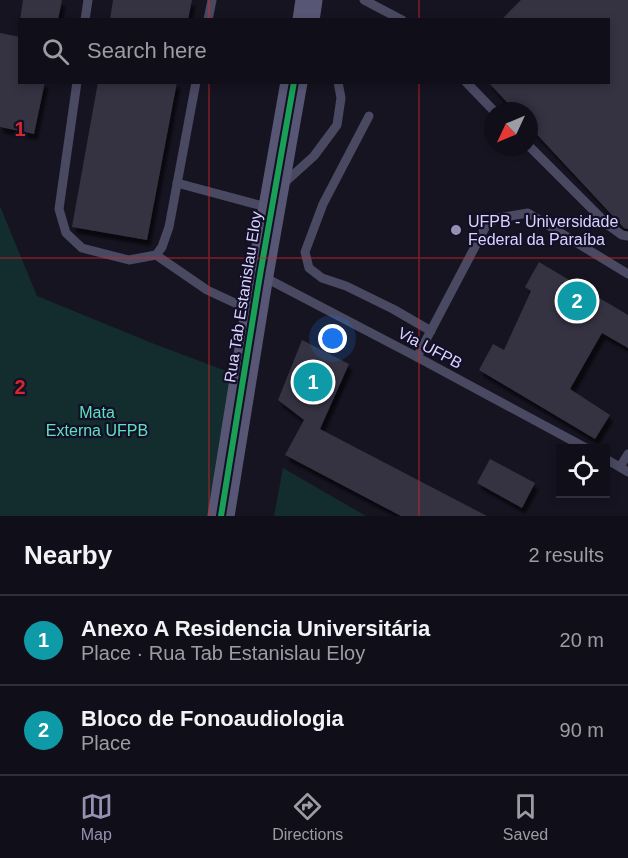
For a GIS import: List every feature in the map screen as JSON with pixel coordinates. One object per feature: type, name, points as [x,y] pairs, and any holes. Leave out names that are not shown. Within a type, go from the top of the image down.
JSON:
[{"type":"street","name":"Rua Tab Estanislau Eloy","points":[[221,516],[294,84]]},
{"type":"lane","points":[[85,18],[88,0]]},
{"type":"lane","points":[[208,18],[212,0]]},
{"type":"lane","points":[[366,0],[398,18]]},
{"type":"lane","points":[[77,84],[59,209],[66,234],[82,248],[129,260],[156,255],[162,247],[169,227],[196,84]]},
{"type":"lane","points":[[177,183],[273,200],[314,156],[337,124],[341,98],[338,84]]},
{"type":"lane","points":[[467,84],[485,102]]},
{"type":"lane","points":[[369,116],[323,204],[305,252],[309,268],[322,278],[346,286],[431,331]]},
{"type":"lane","points":[[538,155],[608,225],[622,235],[628,236]]},
{"type":"lane","points":[[417,357],[487,224],[498,218],[528,213],[628,274]]},
{"type":"lane","points":[[156,255],[207,290],[254,312]]},
{"type":"lane","name":"Via UFPB","points":[[260,275],[579,444]]},
{"type":"lane","points":[[610,461],[624,469],[628,454]]},
{"type":"green space","name":"Mata Externa UFPB","points":[[0,206],[37,296],[237,375],[214,516],[0,516]]},
{"type":"green space","points":[[283,468],[366,516],[274,516]]},
{"type":"building","points":[[23,0],[62,0],[58,18],[20,18]]},
{"type":"building","points":[[113,0],[192,0],[188,18],[110,18]]},
{"type":"building","points":[[521,0],[628,0],[628,229],[624,228],[538,136],[538,102],[507,102],[490,84],[610,84],[610,18],[503,18]]},
{"type":"building","points":[[0,33],[18,37],[18,84],[45,84],[34,134],[0,127]]},
{"type":"building","points":[[98,84],[177,84],[147,240],[72,227]]},
{"type":"building","points":[[539,262],[628,315],[628,348],[602,333],[570,389],[610,415],[595,439],[479,370],[493,344],[504,350],[531,291],[525,287]]},
{"type":"building","points":[[302,340],[349,364],[320,429],[487,516],[401,516],[285,455],[304,420],[278,400]]},
{"type":"building","points":[[490,459],[535,483],[522,508],[477,483]]},
{"type":"cycle path","points":[[221,516],[294,84]]},
{"type":"place","name":"UFPB - Universidade Federal da Paraíba","points":[[456,230]]},
{"type":"place","name":"Bloco de Fonoaudiologia","points":[[577,301]]},
{"type":"place","name":"Anexo A Residencia Universitária","points":[[313,382]]}]
